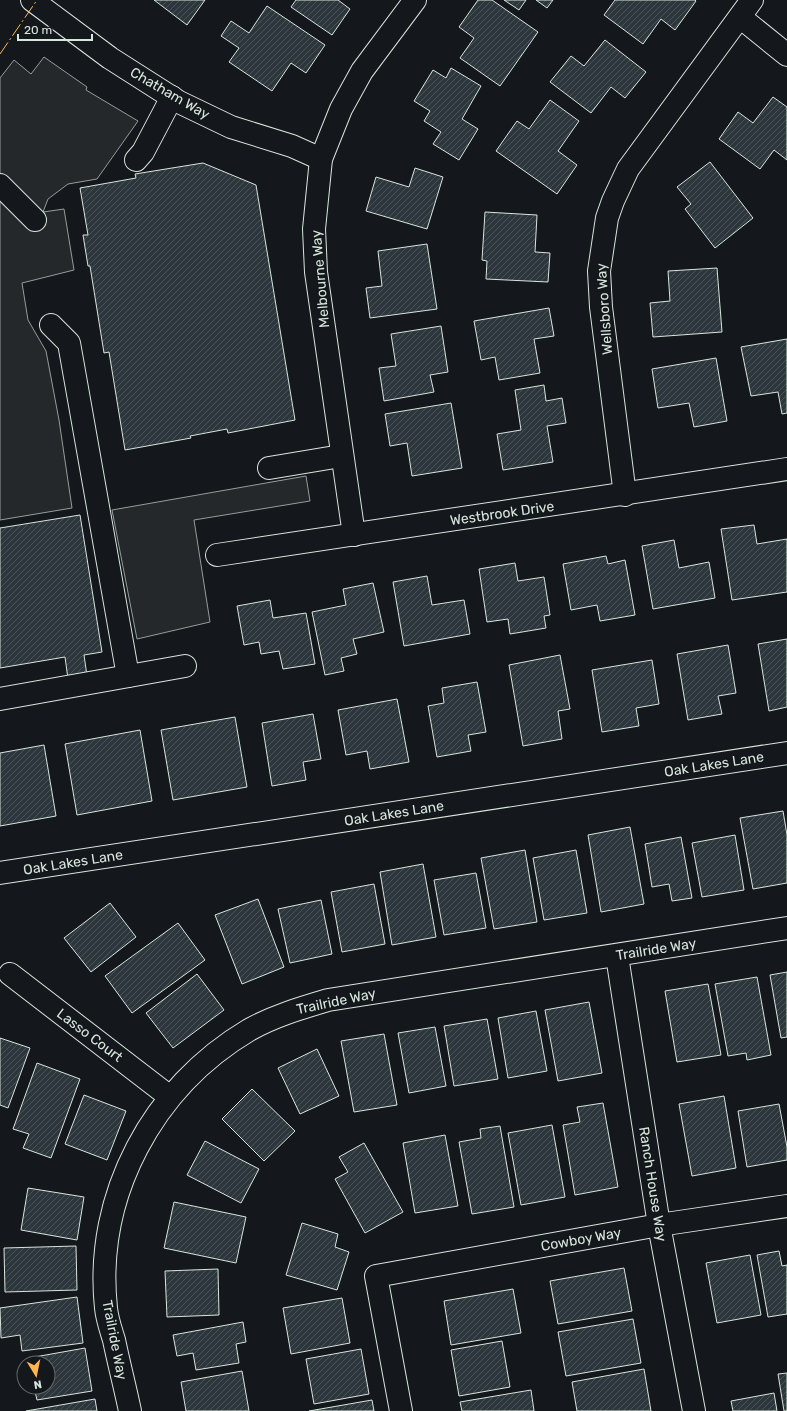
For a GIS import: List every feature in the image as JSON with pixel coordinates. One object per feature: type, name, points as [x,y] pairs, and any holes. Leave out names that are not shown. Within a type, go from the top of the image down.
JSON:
[{"type":"street","name":"Chatham Way","points":[[32,0],[57,7],[110,58],[172,97],[231,127],[292,146],[321,159]]},
{"type":"street","name":"Melbourne Way","points":[[354,535],[341,456],[314,250],[314,229],[321,159],[342,109],[362,71],[415,0]]},
{"type":"street","points":[[746,9],[787,55]]},
{"type":"street","name":"Wellsboro Way","points":[[625,495],[604,331],[599,271],[607,218],[628,169],[746,9]]},
{"type":"street","points":[[136,160],[143,152],[172,97]]},
{"type":"street","points":[[0,184],[34,220]]},
{"type":"street","points":[[51,325],[69,343],[128,676]]},
{"type":"street","points":[[269,468],[341,456]]},
{"type":"street","name":"Westbrook Drive","points":[[217,555],[625,495],[787,469]]},
{"type":"street","points":[[0,699],[185,666]]},
{"type":"street","name":"Oak Lakes Lane","points":[[0,873],[787,753]]},
{"type":"street","name":"Trailride Way","points":[[130,1411],[106,1308],[105,1258],[113,1210],[125,1172],[144,1132],[180,1084],[213,1054],[250,1030],[290,1011],[328,1000],[617,956],[787,928]]},
{"type":"street","name":"Ranch House Way","points":[[617,956],[659,1225],[694,1411]]},
{"type":"street","name":"Lasso Court","points":[[10,974],[170,1097]]},
{"type":"street","name":"Cowboy Way","points":[[400,1411],[376,1276],[659,1225],[787,1206]]},
{"type":"shaded area","points":[[44,57],[87,87],[86,90],[138,121],[97,179],[68,184],[48,199],[43,212],[64,209],[74,270],[22,283],[28,320],[46,351],[59,420],[72,508],[0,520],[0,78],[14,60],[31,74]]},
{"type":"shaded area","points":[[306,476],[310,501],[194,520],[210,622],[137,639],[112,510]]},
{"type":"building","points":[[154,0],[205,0],[187,25]]},
{"type":"building","points":[[296,0],[338,0],[350,9],[332,35],[291,7]]},
{"type":"building","points":[[478,0],[492,0],[538,32],[500,86],[460,58],[474,38],[459,27]]},
{"type":"building","points":[[504,0],[526,0],[519,10]]},
{"type":"building","points":[[536,0],[553,0],[547,8]]},
{"type":"building","points":[[615,0],[696,1],[675,30],[661,19],[643,44],[604,15]]},
{"type":"building","points":[[267,6],[325,45],[306,73],[291,63],[272,91],[229,62],[239,48],[221,36],[231,21],[249,33]]},
{"type":"building","points":[[605,40],[646,72],[625,98],[611,87],[591,113],[550,82],[571,56],[584,66]]},
{"type":"building","points":[[451,68],[481,86],[462,119],[478,129],[459,160],[433,144],[441,132],[424,121],[430,111],[414,101],[433,70],[446,78]]},
{"type":"building","points":[[773,97],[787,107],[787,160],[774,150],[760,169],[719,139],[738,112],[753,123]]},
{"type":"building","points":[[550,100],[579,121],[558,151],[577,165],[557,194],[496,151],[517,121],[529,129]]},
{"type":"building","points":[[710,162],[753,218],[715,248],[685,209],[691,204],[677,187]]},
{"type":"building","points":[[203,163],[256,185],[295,420],[228,433],[227,429],[190,436],[191,438],[125,450],[109,352],[104,353],[90,266],[88,266],[83,235],[88,235],[80,188],[136,178],[135,174]]},
{"type":"building","points":[[415,168],[443,177],[427,229],[366,211],[376,177],[409,187]]},
{"type":"building","points":[[485,212],[537,215],[535,252],[550,253],[548,282],[486,279],[487,261],[482,260]]},
{"type":"building","points":[[427,244],[437,309],[370,318],[366,288],[382,286],[378,251]]},
{"type":"building","points":[[717,268],[722,332],[653,337],[650,303],[670,301],[668,271]]},
{"type":"building","points":[[549,308],[554,336],[534,339],[540,373],[499,380],[495,357],[481,360],[474,321]]},
{"type":"building","points":[[441,326],[448,372],[430,375],[434,392],[384,401],[379,368],[396,366],[391,334]]},
{"type":"building","points":[[787,339],[787,413],[782,414],[778,392],[751,396],[741,347]]},
{"type":"building","points":[[716,358],[727,421],[694,427],[689,403],[658,408],[652,369]]},
{"type":"building","points":[[544,385],[546,401],[562,398],[566,423],[547,426],[553,462],[503,470],[497,434],[521,430],[515,390]]},
{"type":"building","points":[[451,403],[462,468],[412,476],[407,443],[390,446],[385,414]]},
{"type":"building","points":[[80,515],[102,652],[84,655],[87,676],[68,679],[65,657],[0,668],[0,528]]},
{"type":"building","points":[[754,525],[757,544],[787,539],[787,592],[732,600],[721,529]]},
{"type":"building","points":[[674,540],[679,568],[709,562],[715,598],[653,609],[642,546]]},
{"type":"building","points":[[606,556],[608,564],[625,560],[635,615],[600,621],[597,605],[571,610],[563,564]]},
{"type":"building","points":[[515,563],[518,581],[544,577],[550,615],[544,616],[546,628],[510,634],[508,619],[487,622],[479,569]]},
{"type":"building","points":[[427,576],[432,605],[464,600],[470,634],[404,646],[393,582]]},
{"type":"building","points":[[373,583],[384,632],[353,639],[357,654],[341,658],[344,671],[325,675],[312,612],[346,605],[343,589]]},
{"type":"building","points":[[270,600],[273,618],[306,613],[315,664],[283,669],[279,651],[261,654],[259,642],[244,645],[237,606]]},
{"type":"building","points":[[787,639],[787,707],[769,711],[758,644]]},
{"type":"building","points":[[728,645],[736,693],[718,696],[722,714],[688,720],[677,654]]},
{"type":"building","points":[[560,655],[570,709],[558,711],[562,739],[523,746],[509,665]]},
{"type":"building","points":[[652,660],[659,704],[636,708],[639,726],[602,732],[592,670]]},
{"type":"building","points":[[477,682],[486,732],[468,735],[471,751],[437,757],[428,706],[444,703],[442,688]]},
{"type":"building","points":[[397,699],[409,762],[370,769],[367,751],[346,755],[338,710]]},
{"type":"building","points":[[313,714],[321,759],[303,762],[306,780],[272,786],[262,723]]},
{"type":"building","points":[[235,717],[247,787],[173,800],[161,730]]},
{"type":"building","points":[[140,730],[152,801],[77,815],[65,744]]},
{"type":"building","points":[[44,745],[56,816],[0,826],[0,753]]},
{"type":"building","points":[[783,811],[787,835],[787,883],[753,889],[740,818]]},
{"type":"building","points":[[630,827],[644,904],[601,912],[588,835]]},
{"type":"building","points":[[735,835],[744,890],[702,897],[692,843]]},
{"type":"building","points":[[681,837],[692,898],[672,901],[669,884],[652,887],[645,844]]},
{"type":"building","points":[[525,850],[537,922],[494,929],[481,858]]},
{"type":"building","points":[[576,850],[587,913],[544,920],[533,858]]},
{"type":"building","points":[[423,864],[436,937],[392,945],[380,872]]},
{"type":"building","points":[[476,873],[486,928],[444,935],[434,880]]},
{"type":"building","points":[[374,884],[385,944],[342,952],[331,892]]},
{"type":"building","points":[[258,899],[284,967],[242,984],[215,915]]},
{"type":"building","points":[[321,900],[332,954],[290,963],[278,909]]},
{"type":"building","points":[[110,903],[136,937],[91,972],[64,938]]},
{"type":"building","points":[[178,923],[205,960],[132,1013],[105,976]]},
{"type":"building","points":[[787,972],[787,1037],[781,1038],[770,975]]},
{"type":"building","points":[[197,974],[224,1010],[173,1048],[146,1013]]},
{"type":"building","points":[[757,977],[771,1055],[747,1060],[746,1053],[728,1056],[715,984]]},
{"type":"building","points":[[708,984],[721,1055],[677,1062],[665,991]]},
{"type":"building","points":[[589,1002],[602,1073],[558,1081],[545,1010]]},
{"type":"building","points":[[536,1011],[547,1071],[508,1078],[498,1018]]},
{"type":"building","points":[[487,1019],[498,1079],[454,1086],[444,1026]]},
{"type":"building","points":[[435,1027],[446,1086],[409,1093],[398,1033]]},
{"type":"building","points":[[384,1034],[397,1105],[354,1112],[341,1041]]},
{"type":"building","points":[[0,1038],[30,1048],[8,1108],[0,1105]]},
{"type":"building","points":[[317,1049],[339,1096],[300,1114],[278,1068]]},
{"type":"building","points":[[37,1063],[80,1079],[51,1158],[23,1148],[29,1134],[13,1129]]},
{"type":"building","points":[[252,1089],[295,1131],[264,1161],[222,1119]]},
{"type":"building","points":[[84,1095],[126,1111],[107,1160],[65,1144]]},
{"type":"building","points":[[724,1096],[736,1168],[692,1176],[679,1104]]},
{"type":"building","points":[[603,1103],[618,1187],[575,1195],[563,1125],[580,1122],[577,1107]]},
{"type":"building","points":[[779,1104],[787,1147],[787,1160],[747,1167],[738,1111]]},
{"type":"building","points":[[552,1125],[565,1197],[521,1205],[508,1133]]},
{"type":"building","points":[[500,1126],[514,1207],[472,1214],[459,1142],[481,1138],[480,1129]]},
{"type":"building","points":[[445,1135],[458,1206],[415,1213],[403,1143]]},
{"type":"building","points":[[205,1141],[259,1169],[241,1203],[187,1175]]},
{"type":"building","points":[[364,1143],[403,1212],[365,1233],[335,1179],[348,1172],[339,1157]]},
{"type":"building","points":[[28,1188],[84,1197],[77,1240],[21,1230]]},
{"type":"building","points":[[174,1202],[246,1217],[236,1263],[164,1248]]},
{"type":"building","points":[[302,1223],[338,1234],[335,1247],[349,1252],[337,1290],[286,1275]]},
{"type":"building","points":[[76,1246],[77,1290],[5,1292],[4,1248]]},
{"type":"building","points":[[779,1251],[782,1266],[787,1265],[787,1314],[768,1317],[757,1255]]},
{"type":"building","points":[[750,1255],[761,1315],[717,1323],[706,1263]]},
{"type":"building","points":[[624,1268],[632,1311],[558,1324],[550,1281]]},
{"type":"building","points":[[218,1269],[219,1315],[167,1317],[165,1271]]},
{"type":"building","points":[[513,1289],[521,1333],[451,1345],[444,1301]]},
{"type":"building","points":[[77,1297],[83,1343],[22,1351],[20,1335],[1,1338],[0,1308]]},
{"type":"building","points":[[342,1298],[350,1343],[291,1354],[283,1308]]},
{"type":"building","points":[[633,1319],[641,1363],[566,1376],[558,1332]]},
{"type":"building","points":[[243,1322],[246,1342],[236,1344],[239,1363],[196,1370],[193,1353],[177,1356],[173,1335]]},
{"type":"building","points":[[502,1341],[510,1387],[459,1396],[451,1350]]},
{"type":"building","points":[[85,1348],[92,1391],[37,1400],[36,1395],[56,1395],[56,1355],[46,1355]]},
{"type":"building","points":[[361,1349],[369,1394],[314,1404],[306,1359]]},
{"type":"building","points":[[644,1369],[651,1411],[577,1411],[572,1382]]},
{"type":"building","points":[[242,1371],[249,1411],[186,1411],[181,1382]]},
{"type":"building","points":[[787,1373],[787,1411],[784,1411],[778,1374]]},
{"type":"building","points":[[531,1390],[534,1411],[462,1411],[460,1402]]},
{"type":"building","points":[[774,1393],[777,1411],[733,1411],[731,1401]]},
{"type":"building","points":[[95,1399],[97,1411],[26,1411]]},
{"type":"building","points":[[372,1400],[374,1411],[309,1411]]},
{"type":"power","points":[[0,54],[37,0]]}]
